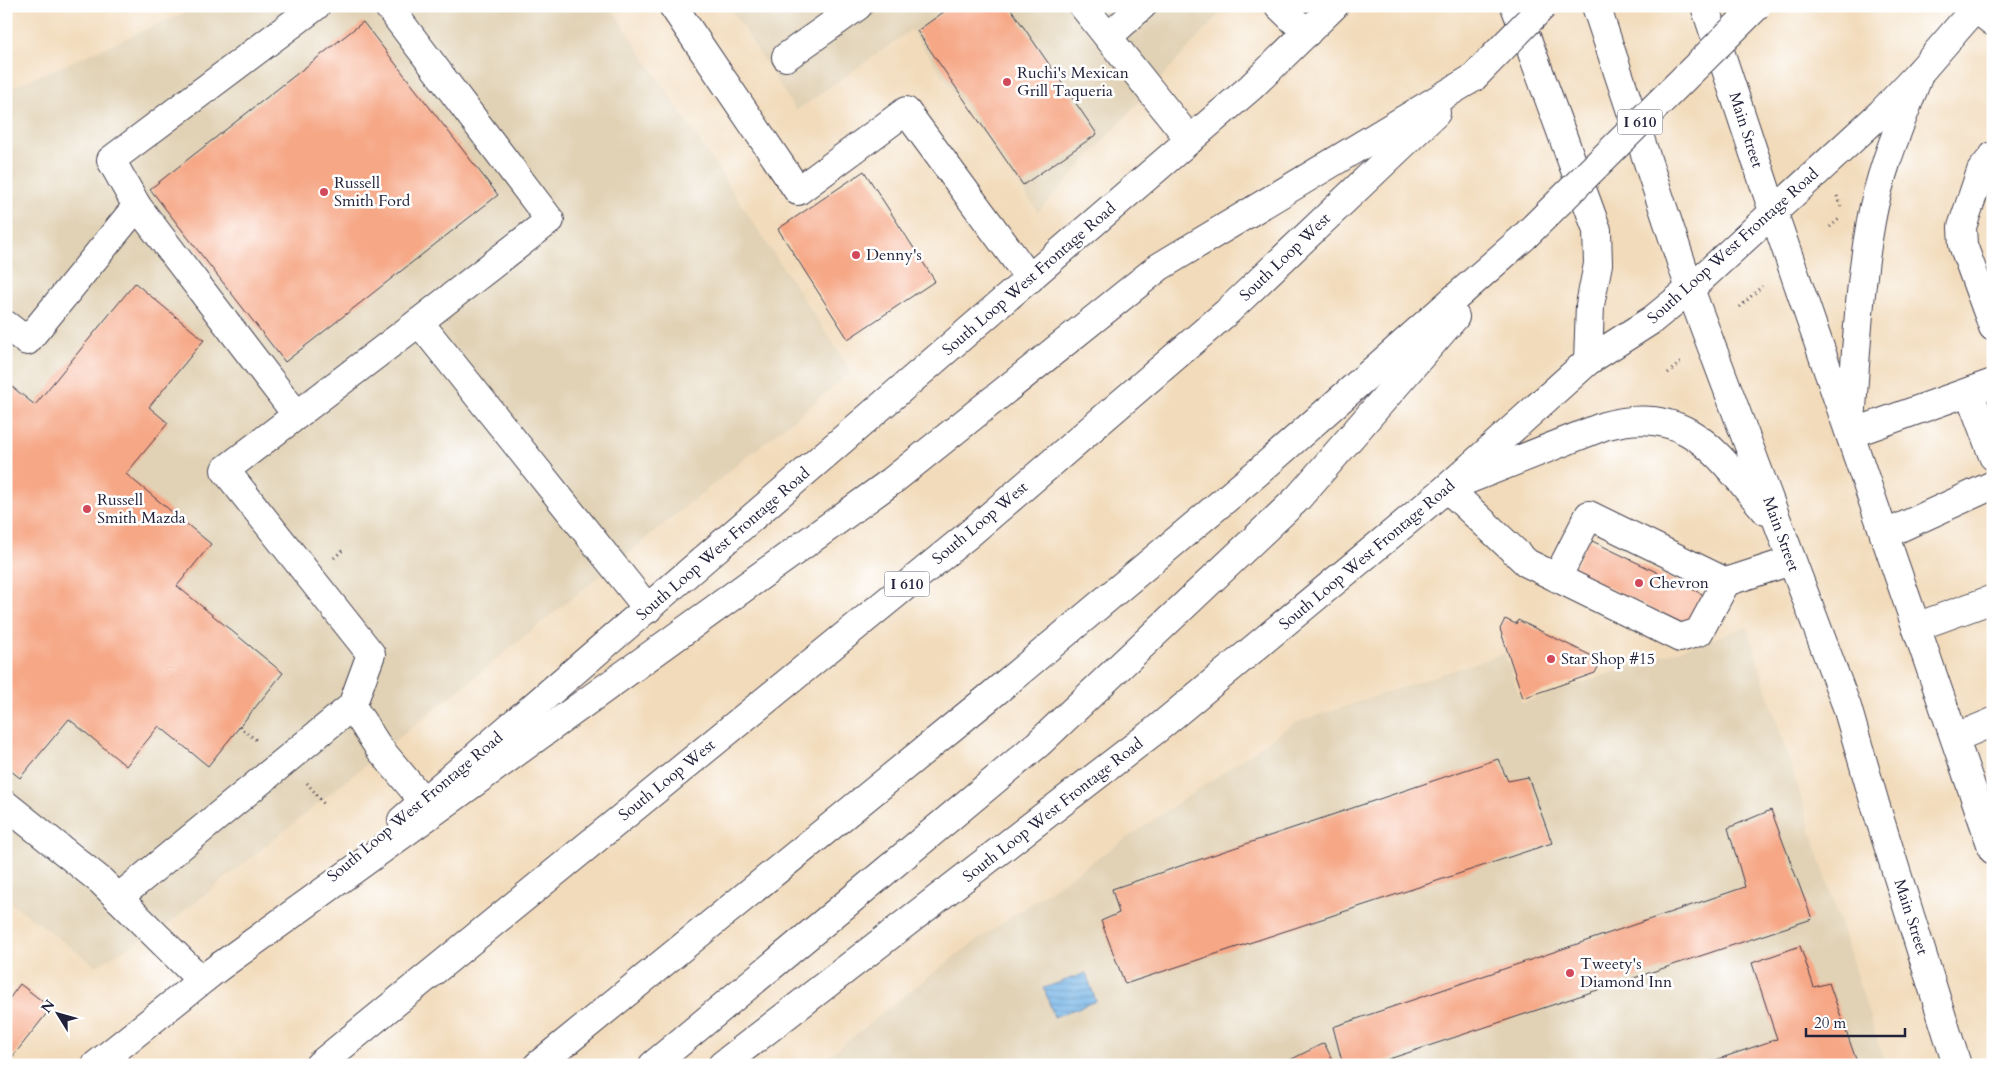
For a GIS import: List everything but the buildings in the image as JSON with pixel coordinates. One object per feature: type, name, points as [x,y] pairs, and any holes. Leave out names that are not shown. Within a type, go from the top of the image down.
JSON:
[{"type":"main road","points":[[296,414],[137,206],[111,160],[316,6]]},
{"type":"main road","points":[[118,898],[352,706],[371,654],[226,470],[296,414],[419,322],[550,220],[388,6]]},
{"type":"main road","points":[[673,6],[798,190],[906,111],[1030,279]]},
{"type":"main road","points":[[786,57],[858,6]]},
{"type":"main road","points":[[1083,6],[1190,140]]},
{"type":"main road","points":[[1108,38],[1142,6]]},
{"type":"main road","points":[[1279,6],[1307,33]]},
{"type":"main road","name":"South Loop West Frontage Road","points":[[96,1065],[424,802],[1251,87],[1334,6]]},
{"type":"main road","points":[[1515,6],[1597,230],[1598,264],[1590,305],[1588,361]]},
{"type":"main road","name":"South Loop West","points":[[319,1065],[975,528],[1227,312],[1473,78],[1543,6]]},
{"type":"main road","name":"Main Street","points":[[1596,6],[1690,290],[1847,707],[1954,1059]]},
{"type":"main road","name":"Main Street","points":[[1705,6],[1774,214],[1993,850]]},
{"type":"main road","name":"I 610","points":[[538,1065],[995,692],[1257,472],[1524,237],[1757,6]]},
{"type":"main road","name":"South Loop West Frontage Road","points":[[722,1065],[1157,729],[1446,488],[1588,361],[1647,323],[1690,290],[1774,214],[1982,12]]},
{"type":"main road","points":[[1920,72],[1893,143],[1871,219],[1863,275],[1850,434],[1981,387],[1993,456]]},
{"type":"main road","points":[[6,805],[101,881],[201,980],[892,481],[1159,267],[1473,78]]},
{"type":"main road","points":[[1993,156],[1981,171],[1962,227],[1963,245],[1993,326]]},
{"type":"main road","points":[[6,325],[27,341],[137,206]]},
{"type":"main road","points":[[653,1065],[1038,744],[1298,498],[1524,237]]},
{"type":"main road","points":[[419,322],[648,610]]},
{"type":"main road","points":[[1778,525],[1708,444],[1690,432],[1670,423],[1647,419],[1625,420],[1604,426],[1446,488],[1527,563],[1680,638],[1699,632],[1726,582],[1791,561]]},
{"type":"main road","points":[[1884,535],[1993,485]]},
{"type":"main road","points":[[1557,578],[1589,515],[1726,582]]},
{"type":"main road","points":[[1916,627],[1993,599]]},
{"type":"main road","points":[[352,706],[379,748],[424,802]]},
{"type":"main road","points":[[1955,738],[1993,722]]},
{"type":"path","points":[[1987,78],[1993,83]]},
{"type":"path","points":[[1740,307],[1762,286]]},
{"type":"path","points":[[1668,373],[1683,360]]},
{"type":"path","points":[[239,727],[265,747]]},
{"type":"path","points":[[306,780],[324,804]]},
{"type":"shaded area","points":[[201,6],[610,6],[852,372],[170,923],[96,966],[6,899],[6,90]]},
{"type":"shaded area","points":[[729,6],[1227,6],[1038,212],[911,30],[796,111]]},
{"type":"shaded area","points":[[1747,627],[1885,1065],[817,1065],[960,952],[1295,723],[1505,653],[1522,703]]},
{"type":"water","points":[[1086,973],[1096,1001],[1054,1017],[1044,988]]},
{"type":"place","name":"Ruchi's Mexican Grill Taqueria","points":[[1007,82]]},
{"type":"place","name":"Russell Smith Ford","points":[[324,192]]},
{"type":"place","name":"Denny's","points":[[856,255]]},
{"type":"place","name":"Russell Smith Mazda","points":[[87,509]]},
{"type":"place","name":"Chevron","points":[[1639,583]]},
{"type":"place","name":"Star Shop #15","points":[[1551,659]]},
{"type":"place","name":"Tweety's Diamond Inn","points":[[1570,973]]}]
